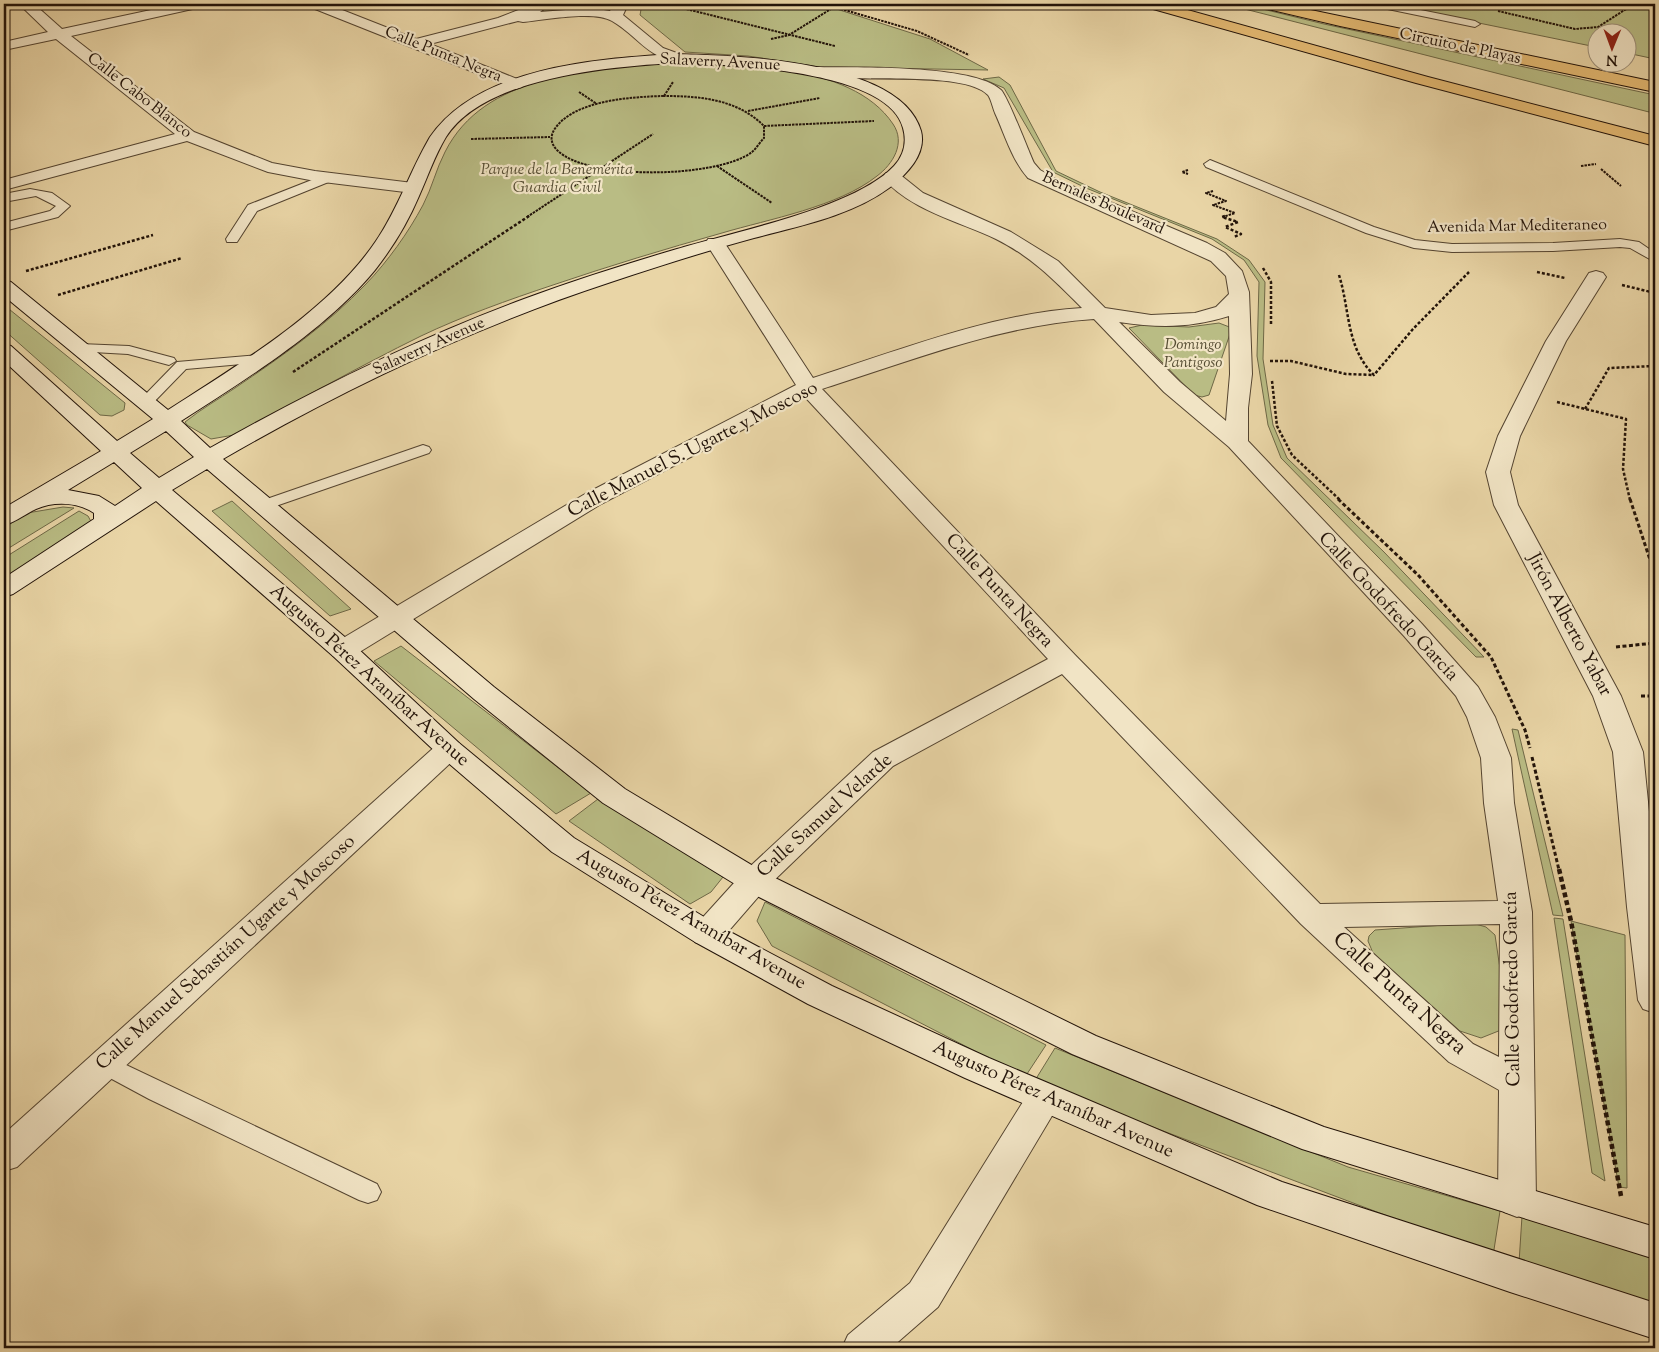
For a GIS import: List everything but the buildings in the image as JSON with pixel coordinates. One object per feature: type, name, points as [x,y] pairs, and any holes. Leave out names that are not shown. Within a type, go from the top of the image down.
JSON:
[{"type":"highway","points":[[1151,4],[1422,80],[1655,139]]},
{"type":"highway","points":[[1172,4],[1509,94]]},
{"type":"highway","points":[[1194,4],[1434,68],[1509,94],[1655,139]]},
{"type":"highway","name":"Circuito de Playas","points":[[1265,4],[1340,22],[1655,87]]},
{"type":"highway","name":"Circuito de Playas","points":[[1314,4],[1586,60]]},
{"type":"highway","name":"Circuito de Playas","points":[[1636,70],[1655,74]]},
{"type":"street","name":"Calle Cabo Blanco","points":[[26,4],[59,34],[188,136],[268,167],[327,178],[413,188]]},
{"type":"street","points":[[4,46],[197,4]]},
{"type":"street","name":"Calle Punta Negra","points":[[315,4],[418,43],[516,84]]},
{"type":"street","points":[[418,43],[529,12],[543,4]]},
{"type":"street","points":[[506,19],[618,10],[658,55]]},
{"type":"street","name":"Salaverry Avenue","points":[[4,518],[116,451],[260,359],[340,295],[384,248],[437,140],[451,119],[479,100],[516,84],[590,66],[658,55],[680,59],[748,62],[816,72],[848,80],[897,104],[910,119],[914,130],[914,148],[910,157],[892,177],[866,194],[836,208],[609,275],[504,313],[410,353],[208,458],[4,589]]},
{"type":"street","points":[[816,72],[932,76]]},
{"type":"street","points":[[884,96],[891,86],[901,81],[932,76]]},
{"type":"street","name":"Bernales Boulevard","points":[[932,76],[970,80],[994,91],[1026,165],[1034,174],[1052,184],[1200,247],[1218,257],[1235,275],[1238,285],[1241,374],[1237,408],[1237,442]]},
{"type":"street","points":[[4,186],[188,136]]},
{"type":"street","name":"Calle Godofredo García","points":[[892,177],[916,197],[1004,236],[1050,265],[1172,387],[1237,442],[1413,630],[1468,693],[1481,717],[1496,758],[1499,803],[1516,912],[1515,1082],[1517,1201]]},
{"type":"street","name":"Calle Godofredo García","points":[[866,194],[916,197]]},
{"type":"street","name":"Calle Punta Negra","points":[[715,243],[808,388],[1065,661],[1312,916],[1461,1053],[1515,1082]]},
{"type":"street","name":"Jirón Alberto Yabar","points":[[1600,282],[1556,340],[1509,436],[1498,472],[1506,506],[1607,696],[1628,752],[1643,907],[1655,1000]]},
{"type":"street","points":[[4,286],[146,402],[208,458],[484,694],[614,796],[754,881],[1084,1045],[1316,1139],[1655,1242]]},
{"type":"street","points":[[1100,313],[1151,321],[1197,319],[1223,311],[1238,296]]},
{"type":"street","name":"Calle Manuel S. Ugarte y Moscoso","points":[[343,650],[593,499],[808,388],[984,331],[1040,318],[1100,313]]},
{"type":"street","name":"Augusto Pérez Araníbar Avenue","points":[[4,350],[158,490],[343,650],[449,749],[563,845],[707,934],[820,995],[1044,1099],[1270,1194],[1510,1276],[1655,1322]]},
{"type":"street","points":[[26,505],[49,498],[74,497],[95,501],[106,510],[107,523]]},
{"type":"street","name":"Calle Samuel Velarde","points":[[707,934],[754,881],[883,759],[1065,661]]},
{"type":"street","name":"Calle Manuel Sebastián Ugarte y Moscoso","points":[[4,1156],[449,749]]},
{"type":"street","name":"Calle Punta Negra","points":[[1312,916],[1516,912]]},
{"type":"street","points":[[862,1348],[924,1295],[1044,1099]]},
{"type":"lane","points":[[1378,4],[1476,25]]},
{"type":"lane","points":[[1376,14],[1390,10],[1419,12]]},
{"type":"lane","name":"Avenida Mar Mediteraneo","points":[[1210,164],[1370,230],[1414,244],[1452,248],[1620,243],[1634,245],[1655,258]]},
{"type":"lane","points":[[232,239],[252,208],[327,178]]},
{"type":"lane","points":[[4,198],[26,193],[46,192],[64,206],[54,214],[4,227]]},
{"type":"lane","points":[[80,348],[129,350],[176,363],[260,359]]},
{"type":"lane","points":[[146,402],[176,363]]},
{"type":"lane","points":[[264,505],[423,450]]},
{"type":"lane","points":[[105,1064],[158,1092],[368,1192]]},
{"type":"path","points":[[666,4],[835,46],[844,57],[852,73]]},
{"type":"path","points":[[824,4],[893,22],[948,43],[971,56]]},
{"type":"path","points":[[1498,11],[1575,29],[1598,26],[1634,4]]},
{"type":"path","points":[[550,137],[559,122],[569,115],[597,104],[623,99],[657,96],[706,99],[748,111],[825,98]]},
{"type":"path","points":[[748,111],[764,126],[910,119]]},
{"type":"path","points":[[550,137],[554,147],[563,156],[580,164],[601,169],[659,174],[716,166],[739,158],[756,148],[764,137],[764,126]]},
{"type":"path","points":[[286,377],[653,134]]},
{"type":"path","points":[[437,140],[550,137]]},
{"type":"path","points":[[1581,166],[1596,164]]},
{"type":"path","points":[[716,166],[796,220]]},
{"type":"path","points":[[1601,169],[1621,186]]},
{"type":"path","points":[[1189,175],[1182,172],[1190,170]]},
{"type":"path","points":[[1208,188],[1215,190],[1206,194],[1226,201],[1213,205],[1235,213],[1222,217],[1238,222],[1225,227],[1241,234],[1226,240]]},
{"type":"path","points":[[22,272],[153,235]]},
{"type":"path","points":[[26,304],[182,258]]},
{"type":"path","points":[[1374,375],[1413,329],[1472,269]]},
{"type":"path","points":[[1534,271],[1600,282],[1655,294]]},
{"type":"path","points":[[1339,275],[1347,300],[1353,342],[1363,366],[1374,375]]},
{"type":"path","points":[[1270,361],[1291,362],[1346,374],[1374,375]]},
{"type":"path","points":[[1585,409],[1609,368],[1655,366]]},
{"type":"path","points":[[1528,395],[1626,419],[1623,469],[1630,501],[1655,575]]},
{"type":"path","points":[[1584,650],[1655,643]]},
{"type":"green space","points":[[555,4],[609,4],[537,13]]},
{"type":"green space","points":[[642,4],[821,4],[930,39],[988,70],[820,67],[748,56],[685,52],[640,15]]},
{"type":"green space","points":[[1225,4],[1242,4],[1324,24],[1655,95],[1655,108],[1649,112]]},
{"type":"green space","points":[[1386,4],[1655,4],[1655,59],[1636,55],[1636,22],[1586,22],[1586,45]]},
{"type":"green space","name":"Parque de la Benemérita Guardia Civil","points":[[663,63],[722,64],[788,70],[820,77],[849,88],[874,103],[893,124],[898,138],[896,153],[893,159],[877,176],[843,196],[802,211],[679,245],[595,271],[469,315],[350,372],[234,435],[211,439],[187,425],[185,422],[191,417],[304,339],[336,313],[366,284],[390,256],[417,215],[426,199],[445,152],[462,126],[485,106],[511,92],[540,81],[602,69]]},
{"type":"green space","points":[[999,77],[1010,85],[1056,171],[1100,192],[1217,239],[1249,260],[1265,282],[1263,359],[1273,425],[1287,458],[1384,552],[1484,657],[1476,657],[1281,458],[1268,425],[1257,356],[1259,282],[1244,260],[1212,239],[1086,188],[1053,172],[1004,88],[983,79]]},
{"type":"green space","points":[[4,305],[125,403],[124,410],[112,416],[100,415],[4,330]]},
{"type":"green space","name":"Domingo Pantigoso","points":[[1219,323],[1232,328],[1209,395],[1202,397],[1194,395],[1129,328],[1142,325],[1189,327]]},
{"type":"green space","points":[[232,501],[351,609],[330,616],[212,511]]},
{"type":"green space","points":[[63,507],[74,508],[4,551],[4,528],[27,513]]},
{"type":"green space","points":[[79,511],[88,516],[94,527],[4,584],[4,558]]},
{"type":"green space","points":[[401,646],[591,793],[556,814],[374,661]]},
{"type":"green space","points":[[1512,729],[1518,730],[1563,916],[1553,915]]},
{"type":"green space","points":[[598,799],[723,877],[711,892],[690,904],[569,821]]},
{"type":"green space","points":[[765,902],[1046,1045],[1025,1077],[772,946],[757,921]]},
{"type":"green space","points":[[1554,918],[1563,919],[1605,1181],[1592,1173]]},
{"type":"green space","points":[[1571,921],[1625,935],[1627,1188],[1619,1187]]},
{"type":"green space","points":[[1472,923],[1486,927],[1495,935],[1504,996],[1501,1030],[1481,1038],[1460,1031],[1373,953],[1368,941],[1369,936],[1375,930]]},
{"type":"green space","points":[[1055,1048],[1348,1167],[1500,1211],[1493,1256],[1034,1082]]},
{"type":"green space","points":[[1522,1216],[1655,1259],[1655,1310],[1519,1263]]}]
